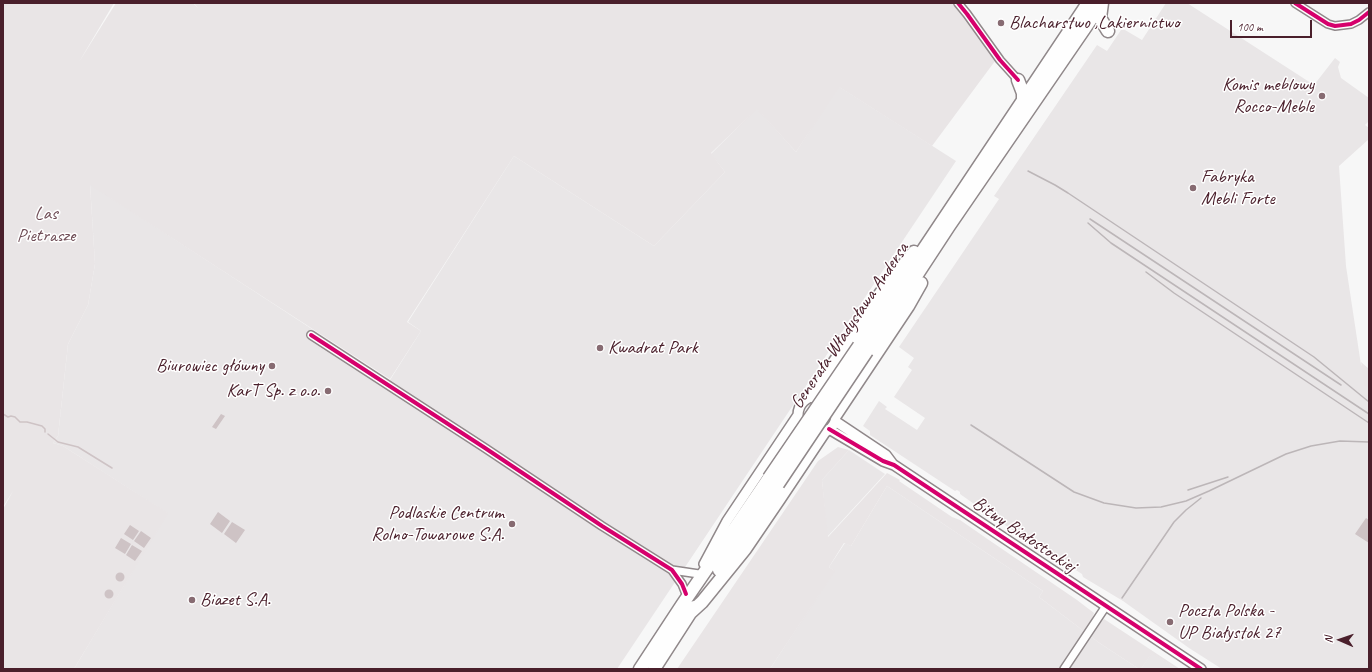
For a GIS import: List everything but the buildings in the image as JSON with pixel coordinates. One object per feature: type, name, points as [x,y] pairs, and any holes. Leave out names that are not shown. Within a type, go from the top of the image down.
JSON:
[{"type":"highway","name":"Generała Władysława Andersa","points":[[640,669],[774,481],[946,223],[1023,100],[1088,3]]},
{"type":"highway","points":[[1082,32],[1093,29],[1108,31],[1100,18],[1102,3]]},
{"type":"highway","name":"Generała Władysława Andersa","points":[[946,223],[1102,3]]},
{"type":"highway","points":[[1018,80],[1024,82],[1038,79]]},
{"type":"highway","points":[[1018,80],[1023,93],[1023,100]]},
{"type":"highway","points":[[812,396],[888,283],[929,233],[946,223]]},
{"type":"highway","points":[[836,418],[908,306],[943,242],[946,223]]},
{"type":"highway","points":[[686,604],[702,602],[744,549],[826,431]]},
{"type":"highway","points":[[686,604],[699,574]]},
{"type":"highway","name":"Generała Władysława Andersa","points":[[654,669],[686,604]]},
{"type":"street","points":[[958,3],[968,14],[1000,60],[1018,80]]},
{"type":"street","points":[[1295,3],[1332,26],[1352,24],[1369,12]]},
{"type":"street","points":[[311,335],[602,526],[672,570],[682,584],[686,604]]},
{"type":"street","points":[[672,570],[699,574],[727,521],[798,415],[802,403],[812,396],[822,396],[830,401],[836,409],[836,418],[826,431],[814,433],[806,430],[800,424],[798,415]]},
{"type":"street","name":"Bitwy Białostockiej","points":[[836,418],[886,455],[894,465]]},
{"type":"street","name":"Bitwy Białostockiej","points":[[826,431],[883,461],[894,465],[1201,669]]},
{"type":"street","points":[[1064,669],[1106,606]]},
{"type":"shaded area","points":[[1166,3],[1187,3],[1314,85],[1335,58],[1340,62],[1338,67],[1341,78],[1369,98],[1369,121],[1365,125],[1369,128],[1369,139],[1339,166],[1346,266],[1361,365],[1369,370],[1369,669],[1222,669],[1189,648],[1123,601],[1083,577],[1082,574],[1023,534],[1020,535],[983,510],[981,508],[982,506],[977,506],[960,494],[957,490],[955,491],[870,435],[870,431],[863,426],[879,401],[887,407],[885,409],[917,430],[925,418],[894,397],[912,370],[908,367],[914,358],[899,347],[999,199],[994,196],[1097,45],[1107,51],[1121,30],[1125,30],[1142,40]]},
{"type":"shaded area","points":[[838,86],[956,161],[617,669],[74,669],[167,513],[63,446],[53,443],[58,436],[68,344],[88,305],[95,264],[90,184],[390,380],[421,331],[408,322],[514,156],[654,246],[725,172],[711,154],[757,108],[796,152]]},
{"type":"shaded area","points":[[221,414],[225,416],[216,429],[212,427]]},
{"type":"shaded area","points":[[849,450],[885,474],[827,537],[822,480]]},
{"type":"shaded area","points":[[887,486],[1043,591],[1039,597],[1098,642],[1139,669],[770,669],[834,571],[829,567],[845,543],[851,546]]},
{"type":"shaded area","points":[[218,512],[230,521],[222,533],[210,524]]},
{"type":"shaded area","points":[[1366,518],[1369,520],[1369,543],[1355,534]]},
{"type":"shaded area","points":[[232,522],[245,530],[236,543],[224,534]]},
{"type":"shaded area","points":[[130,525],[139,531],[133,540],[124,534]]},
{"type":"shaded area","points":[[141,531],[151,538],[144,548],[134,541]]},
{"type":"shaded area","points":[[121,538],[131,544],[125,554],[115,548]]},
{"type":"shaded area","points":[[132,545],[142,551],[135,561],[126,555]]},
{"type":"shaded area","points":[[120,572],[125,577],[120,582],[115,577]]},
{"type":"shaded area","points":[[109,589],[114,594],[109,599],[104,594]]},
{"type":"shaded area","points":[[1152,652],[1176,669],[1141,669]]},
{"type":"green space","name":"Las Pietrasze","points":[[3,3],[114,3],[79,62],[116,3],[193,3],[198,8],[194,3],[958,3],[998,57],[932,146],[839,87],[796,152],[757,109],[711,153],[725,172],[654,246],[514,156],[407,322],[421,331],[390,379],[90,185],[95,264],[88,305],[68,344],[58,436],[53,443],[63,446],[168,513],[74,669],[3,669],[3,509],[13,491],[3,507]]},
{"type":"green space","points":[[1361,362],[1369,369],[1369,388],[1364,385]]},
{"type":"green space","points":[[838,447],[849,450],[822,480],[828,537],[887,473],[900,480],[899,481],[952,517],[960,520],[1077,600],[1094,613],[1092,619],[1100,623],[1104,619],[1180,669],[1176,669],[1152,653],[1141,669],[1139,669],[1098,642],[1039,597],[1043,591],[887,486],[851,546],[844,543],[829,567],[835,571],[770,669],[677,669],[818,461]]},
{"type":"waterway","points":[[3,414],[8,417],[15,417],[20,422],[27,422],[42,426],[45,429],[45,432]]},
{"type":"waterway","points":[[48,434],[58,442],[78,447],[112,468]]},
{"type":"railway","points":[[1028,171],[1068,193],[1314,357],[1369,402]]},
{"type":"railway","points":[[1090,219],[1341,385]]},
{"type":"railway","points":[[1088,223],[1111,243],[1369,414]]},
{"type":"railway","points":[[1146,272],[1174,293],[1369,423]]},
{"type":"railway","points":[[971,425],[1074,492],[1104,503],[1136,508],[1161,507],[1186,501],[1286,454],[1311,446],[1340,441],[1369,442]]},
{"type":"railway","points":[[1188,490],[1228,477]]},
{"type":"railway","points":[[1122,598],[1174,522],[1201,498]]},
{"type":"cycle path","points":[[958,3],[1000,60],[1018,80]]},
{"type":"cycle path","points":[[1295,3],[1328,24],[1335,26],[1351,24],[1369,12]]},
{"type":"cycle path","points":[[311,335],[602,526],[672,570],[682,584],[686,594]]},
{"type":"cycle path","points":[[829,429],[883,461],[894,465],[1201,669]]},
{"type":"place","name":"Blacharstwo ,Lakiernictwo","points":[[1001,23]]},
{"type":"place","name":"Komis meblowy Rocco-Meble","points":[[1322,96]]},
{"type":"place","name":"Fabryka Mebli Forte","points":[[1193,188]]},
{"type":"place","name":"Kwadrat Park","points":[[600,348]]},
{"type":"place","name":"Biurowiec główny","points":[[272,366]]},
{"type":"place","name":"KarT Sp. z o.o.","points":[[328,391]]},
{"type":"place","name":"Podlaskie Centrum Rolno-Towarowe S.A.","points":[[512,524]]},
{"type":"place","name":"Biazet S.A.","points":[[192,600]]},
{"type":"place","name":"Poczta Polska - UP Białystok 27","points":[[1170,622]]}]
